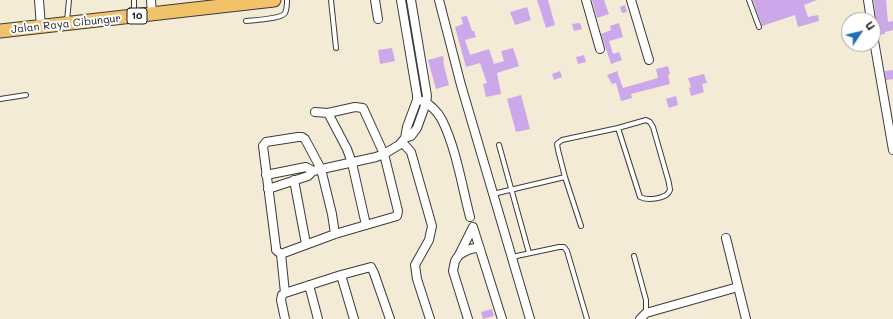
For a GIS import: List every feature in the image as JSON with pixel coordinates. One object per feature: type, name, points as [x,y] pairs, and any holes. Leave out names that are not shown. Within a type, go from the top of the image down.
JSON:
[{"type":"highway","name":"Jalan Raya Cibungur","points":[[0,31],[274,0]]},
{"type":"street","points":[[39,0],[41,27]]},
{"type":"street","points":[[151,0],[152,14]]},
{"type":"street","points":[[375,0],[378,19]]},
{"type":"street","points":[[401,0],[411,54],[417,100],[404,140],[411,152],[432,226],[428,240],[415,265],[430,319]]},
{"type":"street","points":[[268,189],[308,176],[317,170],[352,163],[384,154],[411,136],[417,128],[427,96],[411,0]]},
{"type":"street","points":[[439,0],[461,85],[530,319]]},
{"type":"street","points":[[586,0],[600,49]]},
{"type":"street","points":[[631,0],[649,60]]},
{"type":"street","points":[[868,0],[870,12]]},
{"type":"street","points":[[876,52],[892,135],[893,150]]},
{"type":"street","points":[[411,54],[420,53]]},
{"type":"street","points":[[417,100],[426,103],[438,113],[442,119],[447,131],[470,217]]},
{"type":"street","points":[[281,254],[335,234],[397,216],[398,214],[384,154],[362,108],[354,107],[328,113],[315,112]]},
{"type":"street","points":[[328,113],[347,149],[352,163],[366,225]]},
{"type":"street","points":[[285,293],[281,254],[276,250],[266,175],[263,146],[266,142],[298,137],[305,139],[332,214],[335,234]]},
{"type":"street","points":[[266,175],[306,167],[317,170]]},
{"type":"street","points":[[294,180],[306,244]]},
{"type":"street","points":[[468,319],[453,271],[455,261],[473,227],[502,319]]},
{"type":"street","points":[[726,238],[746,319]]},
{"type":"street","points":[[459,254],[472,248],[480,249]]},
{"type":"street","points":[[285,319],[281,300],[282,295],[285,293],[371,267],[390,319]]},
{"type":"street","points":[[341,275],[354,319]]},
{"type":"street","points":[[310,286],[318,319]]},
{"type":"street","points":[[643,316],[738,287]]},
{"type":"lane","points":[[67,23],[69,0]]},
{"type":"lane","points":[[134,0],[134,16]]},
{"type":"lane","points":[[246,22],[284,15],[286,12],[287,0]]},
{"type":"lane","points":[[330,0],[336,48]]},
{"type":"lane","points":[[749,0],[759,27]]},
{"type":"lane","points":[[0,99],[26,96]]},
{"type":"lane","points":[[581,226],[558,150],[557,144],[562,140],[618,128],[646,120],[654,127],[670,190],[659,198],[648,200],[640,197],[618,128]]},
{"type":"lane","points":[[499,145],[529,253]]},
{"type":"lane","points":[[493,194],[565,177]]},
{"type":"lane","points":[[512,257],[564,247],[567,251],[587,319]]},
{"type":"lane","points":[[634,256],[646,300],[643,316]]},
{"type":"building","points":[[537,0],[548,0],[555,25],[546,28]]},
{"type":"building","points":[[592,0],[604,0],[609,14],[597,18]]},
{"type":"building","points":[[753,0],[817,0],[804,5],[808,17],[818,15],[819,21],[798,27],[795,15],[762,26]]},
{"type":"building","points":[[874,0],[886,0],[888,22],[893,21],[893,30],[881,35],[881,12],[875,12]]},
{"type":"building","points":[[625,5],[627,12],[622,13],[620,7]]},
{"type":"building","points":[[527,7],[531,20],[515,25],[510,12]]},
{"type":"building","points":[[467,16],[472,31],[474,31],[476,37],[465,40],[470,55],[489,49],[494,64],[504,61],[501,51],[513,48],[519,66],[497,73],[501,94],[486,97],[483,84],[487,83],[480,63],[466,67],[455,27],[463,24],[461,17]]},
{"type":"building","points":[[580,23],[582,29],[574,31],[572,24]]},
{"type":"building","points":[[619,23],[623,37],[609,41],[613,54],[619,52],[622,60],[611,64],[601,34],[611,30],[610,26]]},
{"type":"building","points":[[392,48],[395,61],[380,64],[378,50]]},
{"type":"building","points":[[584,55],[586,62],[578,64],[576,57]]},
{"type":"building","points":[[443,56],[443,62],[449,85],[436,89],[428,60]]},
{"type":"building","points":[[668,66],[670,84],[631,94],[632,98],[621,101],[616,83],[612,84],[607,75],[617,71],[623,88],[658,78],[656,69]]},
{"type":"building","points":[[893,70],[893,79],[886,80],[885,71]]},
{"type":"building","points":[[560,71],[562,77],[554,80],[552,74]]},
{"type":"building","points":[[704,74],[707,83],[702,84],[704,92],[691,96],[689,88],[691,87],[688,78]]},
{"type":"building","points":[[521,95],[530,129],[516,132],[507,99]]},
{"type":"building","points":[[676,96],[678,105],[669,108],[666,99]]},
{"type":"building","points":[[492,309],[494,316],[483,319],[481,312]]}]
